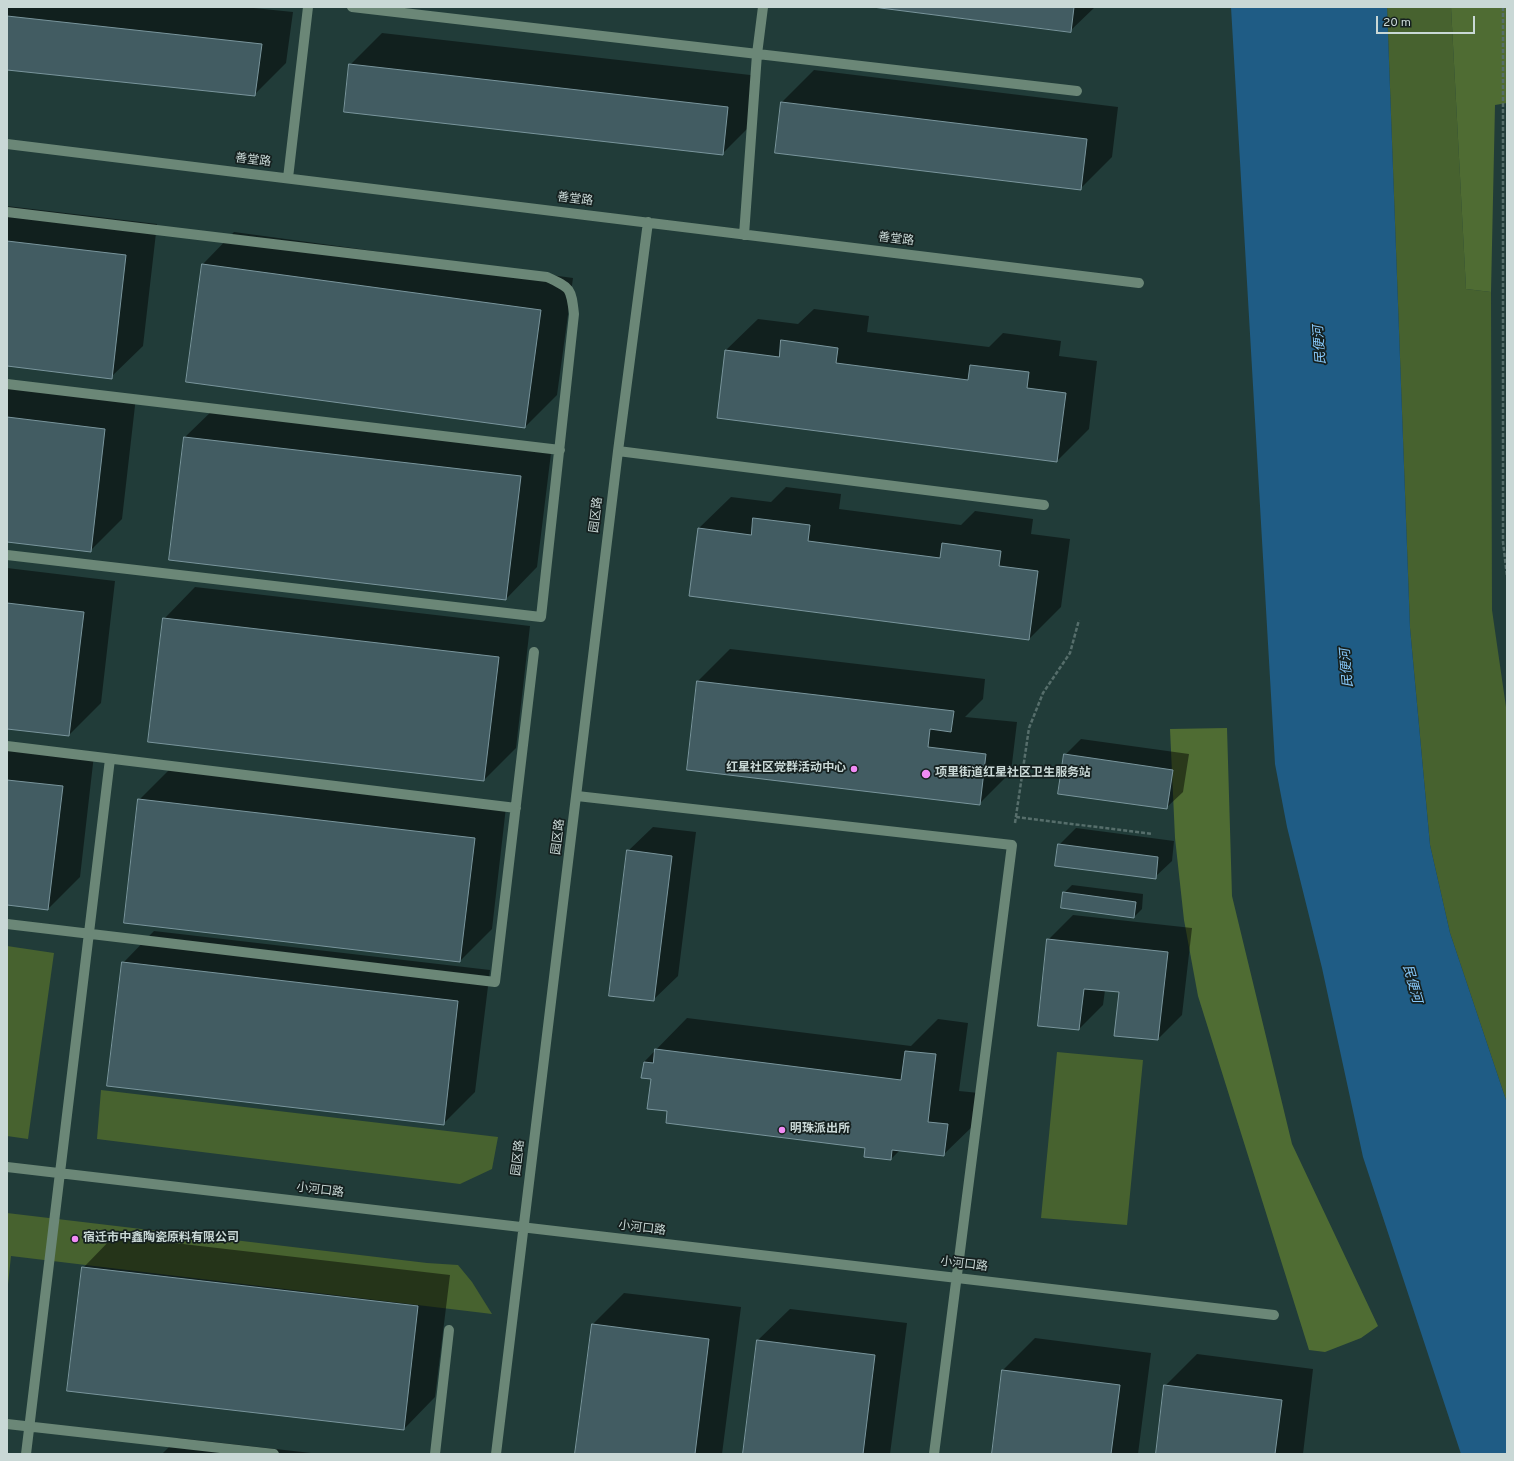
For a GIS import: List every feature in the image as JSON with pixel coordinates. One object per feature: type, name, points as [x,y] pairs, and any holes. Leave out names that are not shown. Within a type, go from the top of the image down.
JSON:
[{"type":"street","points":[[288,178],[308,7]]},
{"type":"street","points":[[352,7],[1077,91]]},
{"type":"street","points":[[744,235],[757,54],[763,7]]},
{"type":"street","name":"善堂路","points":[[7,144],[1139,283]]},
{"type":"street","points":[[7,212],[547,276],[564,284],[572,294],[574,314],[541,617],[7,555]]},
{"type":"street","name":"园区路","points":[[496,1454],[618,451],[648,222]]},
{"type":"street","points":[[7,384],[560,450]]},
{"type":"street","points":[[618,451],[1044,505]]},
{"type":"street","points":[[7,924],[495,982],[534,652]]},
{"type":"street","points":[[7,746],[516,808]]},
{"type":"street","points":[[26,1454],[110,759]]},
{"type":"street","points":[[577,796],[1012,846],[934,1454]]},
{"type":"street","name":"小河口路","points":[[7,1167],[1274,1315]]},
{"type":"street","points":[[435,1454],[450,1330]]},
{"type":"street","points":[[7,1424],[274,1454]]},
{"type":"path","points":[[1503,7],[1503,542],[1507,576]]},
{"type":"path","points":[[1012,846],[1029,728],[1043,693],[1070,653],[1079,620]]},
{"type":"path","points":[[1016,817],[1153,834]]},
{"type":"green space","points":[[1387,7],[1451,7],[1466,289],[1491,292],[1492,610],[1507,714],[1507,1103],[1450,933],[1430,845],[1410,628]]},
{"type":"green space","points":[[1451,7],[1507,7],[1507,103],[1495,105],[1491,292],[1466,289]]},
{"type":"green space","points":[[1227,728],[1232,896],[1292,1144],[1378,1326],[1361,1338],[1325,1352],[1309,1350],[1198,996],[1184,920],[1175,838],[1170,729]]},
{"type":"green space","points":[[7,946],[54,953],[28,1139],[7,1136]]},
{"type":"green space","points":[[1057,1052],[1143,1060],[1127,1225],[1041,1218]]},
{"type":"green space","points":[[101,1090],[498,1137],[492,1169],[460,1184],[97,1139]]},
{"type":"green space","points":[[7,1213],[427,1263],[458,1265],[472,1282],[492,1314],[11,1256],[7,1294]]},
{"type":"water","name":"民便河","points":[[1231,7],[1387,7],[1410,628],[1430,845],[1450,933],[1507,1103],[1507,1454],[1461,1454],[1363,1157],[1322,968],[1287,827],[1275,764]]},
{"type":"building","points":[[873,7],[1074,7],[1071,32]]},
{"type":"building","points":[[7,16],[262,44],[255,96],[7,70]]},
{"type":"building","points":[[349,64],[728,107],[723,155],[344,112]]},
{"type":"building","points":[[781,102],[1087,139],[1081,190],[775,153]]},
{"type":"building","points":[[7,241],[126,255],[112,379],[7,366]]},
{"type":"building","points":[[202,264],[541,310],[525,428],[186,382]]},
{"type":"building","points":[[781,340],[838,348],[836,363],[968,380],[970,365],[1029,372],[1027,388],[1066,393],[1057,462],[717,418],[725,350],[779,357]]},
{"type":"building","points":[[7,417],[105,429],[91,552],[7,542]]},
{"type":"building","points":[[184,437],[521,476],[506,600],[169,560]]},
{"type":"building","points":[[753,518],[810,525],[808,541],[940,558],[942,543],[1001,551],[999,566],[1038,571],[1029,640],[689,596],[698,528],[751,535]]},
{"type":"building","points":[[7,603],[84,612],[69,736],[7,729]]},
{"type":"building","points":[[163,618],[499,657],[484,781],[148,742]]},
{"type":"building","points":[[697,681],[954,711],[951,732],[930,729],[928,747],[986,754],[980,805],[687,770]]},
{"type":"building","points":[[1064,754],[1173,770],[1167,809],[1058,794]]},
{"type":"building","points":[[7,780],[63,786],[48,910],[7,905]]},
{"type":"building","points":[[138,799],[475,838],[460,962],[124,923]]},
{"type":"building","points":[[1058,844],[1158,857],[1156,879],[1055,866]]},
{"type":"building","points":[[627,850],[672,856],[654,1001],[609,996]]},
{"type":"building","points":[[1063,892],[1136,902],[1134,918],[1061,908]]},
{"type":"building","points":[[1047,939],[1168,952],[1158,1040],[1114,1036],[1119,992],[1084,989],[1079,1030],[1038,1026]]},
{"type":"building","points":[[122,962],[458,1001],[444,1125],[107,1086]]},
{"type":"building","points":[[655,1049],[901,1080],[905,1051],[936,1054],[928,1122],[948,1124],[944,1156],[892,1150],[891,1160],[864,1157],[865,1148],[666,1123],[667,1111],[647,1109],[651,1079],[641,1078],[644,1062],[653,1063]]},
{"type":"building","points":[[82,1267],[418,1306],[404,1430],[67,1391]]},
{"type":"building","points":[[592,1324],[709,1339],[695,1454],[575,1454]]},
{"type":"building","points":[[757,1340],[875,1355],[863,1454],[743,1454]]},
{"type":"building","points":[[1002,1370],[1120,1385],[1111,1454],[992,1454]]},
{"type":"building","points":[[1164,1385],[1282,1400],[1275,1454],[1156,1454]]},
{"type":"place","name":"红星社区党群活动中心","points":[[854,769]]},
{"type":"place","name":"项里街道红星社区卫生服务站","points":[[926,774]]},
{"type":"place","name":"明珠派出所","points":[[782,1130]]},
{"type":"place","name":"宿迁市中鑫陶瓷原料有限公司","points":[[75,1239]]}]
